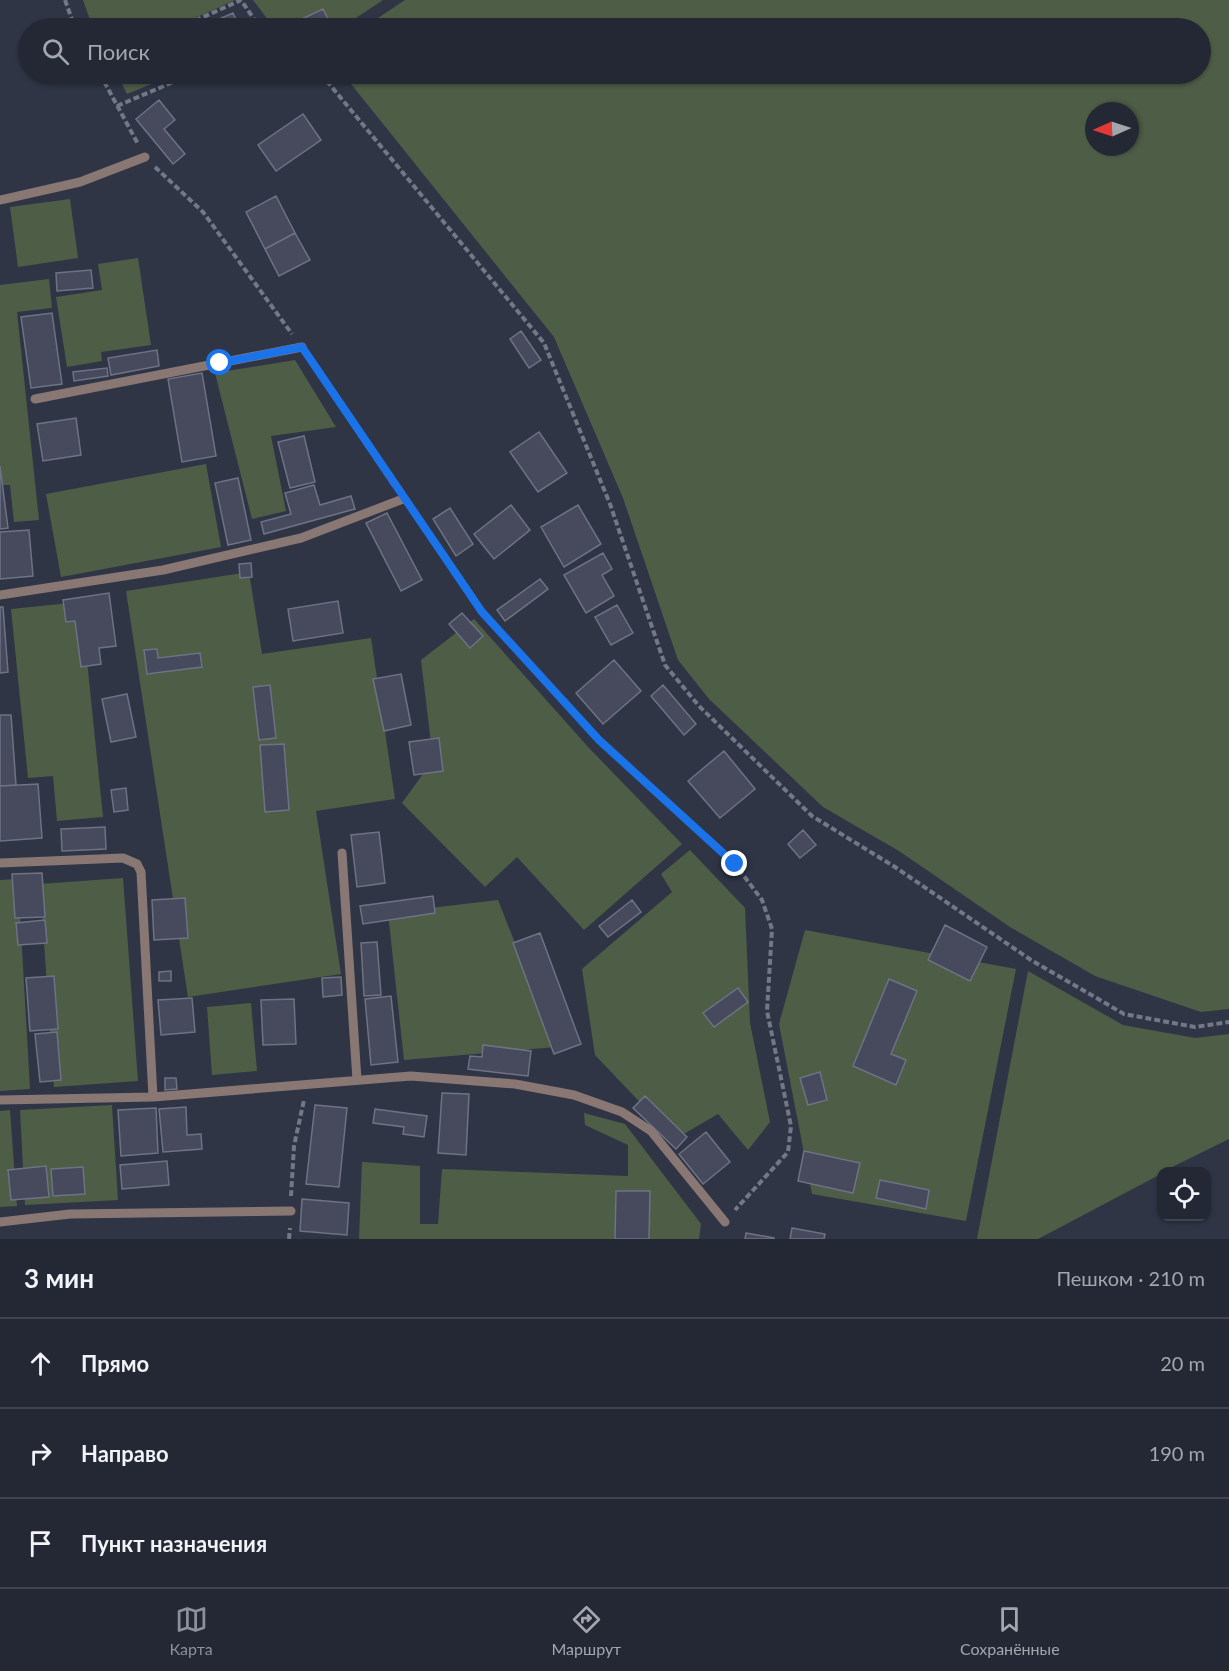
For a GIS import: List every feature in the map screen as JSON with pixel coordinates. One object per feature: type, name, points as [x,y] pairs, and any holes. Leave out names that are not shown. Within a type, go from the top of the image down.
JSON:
[{"type":"lane","points":[[0,200],[80,182],[145,157]]},
{"type":"lane","points":[[35,399],[302,347]]},
{"type":"lane","points":[[0,595],[163,570],[301,538],[403,499]]},
{"type":"lane","points":[[342,853],[357,1080]]},
{"type":"lane","points":[[0,863],[123,858],[137,864],[141,872],[153,1097]]},
{"type":"lane","points":[[0,1100],[153,1097],[411,1076],[515,1084],[574,1095],[622,1112],[651,1131],[725,1222]]},
{"type":"lane","points":[[0,1222],[70,1214],[291,1211]]},
{"type":"path","points":[[65,0],[71,18]]},
{"type":"path","points":[[201,18],[241,0],[253,18]]},
{"type":"path","points":[[105,84],[145,157],[203,213],[302,347],[403,499],[482,612],[599,740],[735,864],[762,900],[772,929],[767,1011],[791,1126],[788,1152],[725,1222]]},
{"type":"path","points":[[117,106],[169,84]]},
{"type":"path","points":[[329,84],[544,343],[610,504],[665,665],[699,706],[812,816],[895,867],[1031,960],[1124,1014],[1195,1027],[1229,1022]]},
{"type":"path","points":[[289,1239],[294,1146],[307,1084]]},
{"type":"green space","points":[[83,0],[235,0],[195,18],[89,18]]},
{"type":"green space","points":[[253,0],[383,0],[356,18],[266,18]]},
{"type":"green space","points":[[405,0],[1229,0],[1229,1009],[1201,1012],[1095,976],[1010,927],[899,851],[823,807],[709,699],[678,660],[623,498],[554,337],[351,84],[1211,84],[1211,18],[378,18]]},
{"type":"green space","points":[[122,84],[152,84],[127,94]]},
{"type":"green space","points":[[70,199],[78,258],[18,267],[10,207]]},
{"type":"green space","points":[[138,258],[151,345],[101,352],[102,361],[67,367],[56,297],[102,290],[98,264]]},
{"type":"green space","points":[[49,279],[52,308],[17,312],[39,520],[14,522],[10,485],[0,485],[0,285]]},
{"type":"green space","points":[[295,360],[336,427],[271,436],[286,511],[252,519],[215,373]]},
{"type":"green space","points":[[206,464],[221,547],[61,577],[46,494]]},
{"type":"green space","points":[[249,572],[262,654],[371,638],[395,799],[316,811],[341,974],[188,997],[126,591]]},
{"type":"green space","points":[[81,602],[103,817],[57,821],[53,776],[28,778],[11,609]]},
{"type":"green space","points":[[474,619],[589,748],[682,844],[584,930],[517,857],[485,887],[402,803],[433,760],[421,660]]},
{"type":"green space","points":[[690,850],[745,908],[750,1023],[770,1122],[748,1150],[718,1114],[675,1139],[595,1055],[582,969],[672,892],[661,874]]},
{"type":"green space","points":[[123,878],[138,1081],[54,1087],[40,884]]},
{"type":"green space","points":[[18,879],[30,1089],[0,1091],[0,880]]},
{"type":"green space","points":[[498,900],[556,1047],[404,1060],[388,913]]},
{"type":"green space","points":[[805,930],[1016,969],[966,1221],[812,1194],[779,1024]]},
{"type":"green space","points":[[1028,971],[1123,1025],[1195,1038],[1229,1034],[1229,1139],[1172,1167],[1157,1167],[1157,1176],[1038,1239],[977,1239]]},
{"type":"green space","points":[[251,1003],[257,1071],[212,1075],[207,1007]]},
{"type":"green space","points":[[112,1105],[118,1200],[25,1205],[20,1110]]},
{"type":"green space","points":[[10,1110],[17,1206],[0,1207],[0,1111]]},
{"type":"green space","points":[[584,1113],[625,1124],[701,1224],[699,1239],[359,1239],[362,1162],[420,1166],[420,1224],[438,1224],[442,1169],[628,1176],[628,1145],[585,1125]]},
{"type":"building","points":[[323,9],[328,18],[304,18]]},
{"type":"building","points":[[233,13],[235,18],[221,18]]},
{"type":"building","points":[[159,100],[175,120],[164,129],[185,154],[173,164],[136,119]]},
{"type":"building","points":[[303,114],[321,140],[276,171],[258,145]]},
{"type":"building","points":[[276,196],[295,233],[265,249],[246,212]]},
{"type":"building","points":[[295,233],[310,260],[279,276],[265,249]]},
{"type":"building","points":[[91,270],[93,288],[57,291],[56,273]]},
{"type":"building","points":[[52,313],[62,384],[31,388],[21,317]]},
{"type":"building","points":[[521,331],[541,360],[529,368],[510,339]]},
{"type":"building","points":[[157,350],[159,366],[111,375],[108,358]]},
{"type":"building","points":[[107,368],[108,376],[74,381],[73,372]]},
{"type":"building","points":[[202,373],[216,456],[182,462],[168,379]]},
{"type":"building","points":[[76,418],[81,455],[43,461],[37,424]]},
{"type":"building","points":[[539,432],[567,473],[538,492],[510,452]]},
{"type":"building","points":[[304,436],[315,482],[290,488],[278,442]]},
{"type":"building","points":[[0,466],[8,528],[0,529]]},
{"type":"building","points":[[238,478],[251,540],[228,545],[215,483]]},
{"type":"building","points":[[314,485],[320,505],[351,496],[355,509],[264,534],[261,522],[291,514],[285,493]]},
{"type":"building","points":[[511,505],[530,530],[494,559],[474,534]]},
{"type":"building","points":[[578,505],[601,544],[564,567],[541,527]]},
{"type":"building","points":[[450,508],[473,544],[456,556],[433,519]]},
{"type":"building","points":[[387,513],[422,580],[401,591],[366,523]]},
{"type":"building","points":[[29,530],[33,576],[0,579],[0,532]]},
{"type":"building","points":[[603,553],[612,569],[602,575],[614,596],[586,613],[564,575]]},
{"type":"building","points":[[251,563],[252,577],[240,578],[239,564]]},
{"type":"building","points":[[540,579],[548,589],[505,621],[497,610]]},
{"type":"building","points":[[109,593],[116,646],[99,648],[101,664],[81,667],[75,621],[66,622],[63,600]]},
{"type":"building","points":[[338,601],[343,633],[293,641],[288,609]]},
{"type":"building","points":[[617,605],[633,633],[611,645],[595,617]]},
{"type":"building","points":[[0,607],[3,607],[8,672],[0,673]]},
{"type":"building","points":[[462,613],[483,636],[470,648],[449,624]]},
{"type":"building","points":[[157,649],[158,658],[200,653],[202,667],[147,674],[144,650]]},
{"type":"building","points":[[614,660],[641,691],[603,724],[576,693]]},
{"type":"building","points":[[401,674],[411,725],[384,731],[373,679]]},
{"type":"building","points":[[270,685],[276,738],[259,740],[253,687]]},
{"type":"building","points":[[663,685],[696,724],[684,735],[651,696]]},
{"type":"building","points":[[127,694],[136,737],[111,742],[102,699]]},
{"type":"building","points":[[0,715],[11,715],[16,785],[0,786]]},
{"type":"building","points":[[439,738],[443,771],[414,775],[409,742]]},
{"type":"building","points":[[284,744],[289,810],[265,812],[260,745]]},
{"type":"building","points":[[724,751],[755,789],[720,818],[688,781]]},
{"type":"building","points":[[38,784],[42,838],[0,841],[0,786]]},
{"type":"building","points":[[126,788],[128,810],[114,812],[111,790]]},
{"type":"building","points":[[105,827],[106,849],[62,851],[61,829]]},
{"type":"building","points":[[803,830],[816,845],[800,858],[788,844]]},
{"type":"building","points":[[379,832],[385,883],[357,887],[351,835]]},
{"type":"building","points":[[42,873],[45,917],[15,918],[12,874]]},
{"type":"building","points":[[433,896],[435,913],[363,924],[360,906]]},
{"type":"building","points":[[185,898],[188,938],[154,940],[152,900]]},
{"type":"building","points":[[632,900],[641,912],[608,937],[599,926]]},
{"type":"building","points":[[45,920],[47,943],[18,945],[16,923]]},
{"type":"building","points":[[945,925],[987,947],[970,981],[928,960]]},
{"type":"building","points":[[540,933],[581,1044],[554,1054],[513,943]]},
{"type":"building","points":[[377,942],[381,995],[364,996],[361,943]]},
{"type":"building","points":[[171,971],[171,981],[159,981],[159,972]]},
{"type":"building","points":[[54,976],[58,1029],[30,1031],[26,978]]},
{"type":"building","points":[[341,977],[342,995],[323,997],[322,978]]},
{"type":"building","points":[[889,979],[917,991],[891,1054],[906,1060],[896,1085],[853,1066]]},
{"type":"building","points":[[738,988],[748,1002],[714,1027],[703,1013]]},
{"type":"building","points":[[391,996],[398,1062],[371,1065],[365,999]]},
{"type":"building","points":[[192,998],[195,1032],[161,1035],[158,1000]]},
{"type":"building","points":[[294,999],[296,1044],[263,1045],[261,1000]]},
{"type":"building","points":[[57,1032],[61,1080],[40,1082],[35,1034]]},
{"type":"building","points":[[483,1045],[531,1051],[528,1076],[468,1069],[470,1056],[482,1057]]},
{"type":"building","points":[[820,1072],[827,1100],[808,1105],[800,1078]]},
{"type":"building","points":[[165,1078],[176,1078],[177,1089],[165,1090]]},
{"type":"building","points":[[442,1093],[469,1094],[466,1155],[438,1153]]},
{"type":"building","points":[[645,1096],[687,1137],[676,1149],[633,1108]]},
{"type":"building","points":[[315,1105],[347,1108],[339,1187],[306,1184]]},
{"type":"building","points":[[186,1107],[187,1135],[201,1134],[202,1149],[163,1152],[159,1109]]},
{"type":"building","points":[[156,1108],[158,1153],[121,1156],[118,1110]]},
{"type":"building","points":[[375,1109],[427,1116],[424,1137],[403,1134],[404,1127],[373,1123]]},
{"type":"building","points":[[706,1132],[730,1162],[703,1184],[679,1154]]},
{"type":"building","points":[[804,1151],[860,1163],[853,1193],[798,1181]]},
{"type":"building","points":[[167,1161],[169,1185],[122,1189],[120,1165]]},
{"type":"building","points":[[46,1166],[49,1197],[11,1200],[8,1170]]},
{"type":"building","points":[[83,1167],[85,1194],[53,1196],[51,1169]]},
{"type":"building","points":[[880,1180],[929,1190],[926,1209],[876,1198]]},
{"type":"building","points":[[616,1191],[650,1191],[649,1239],[615,1239]]},
{"type":"building","points":[[302,1199],[349,1203],[347,1235],[300,1231]]},
{"type":"building","points":[[792,1228],[825,1234],[824,1239],[790,1239]]},
{"type":"building","points":[[746,1233],[774,1238],[774,1239],[745,1239]]},
{"type":"route","points":[[220,363],[302,347],[403,499],[482,612],[599,740],[735,864]]}]
